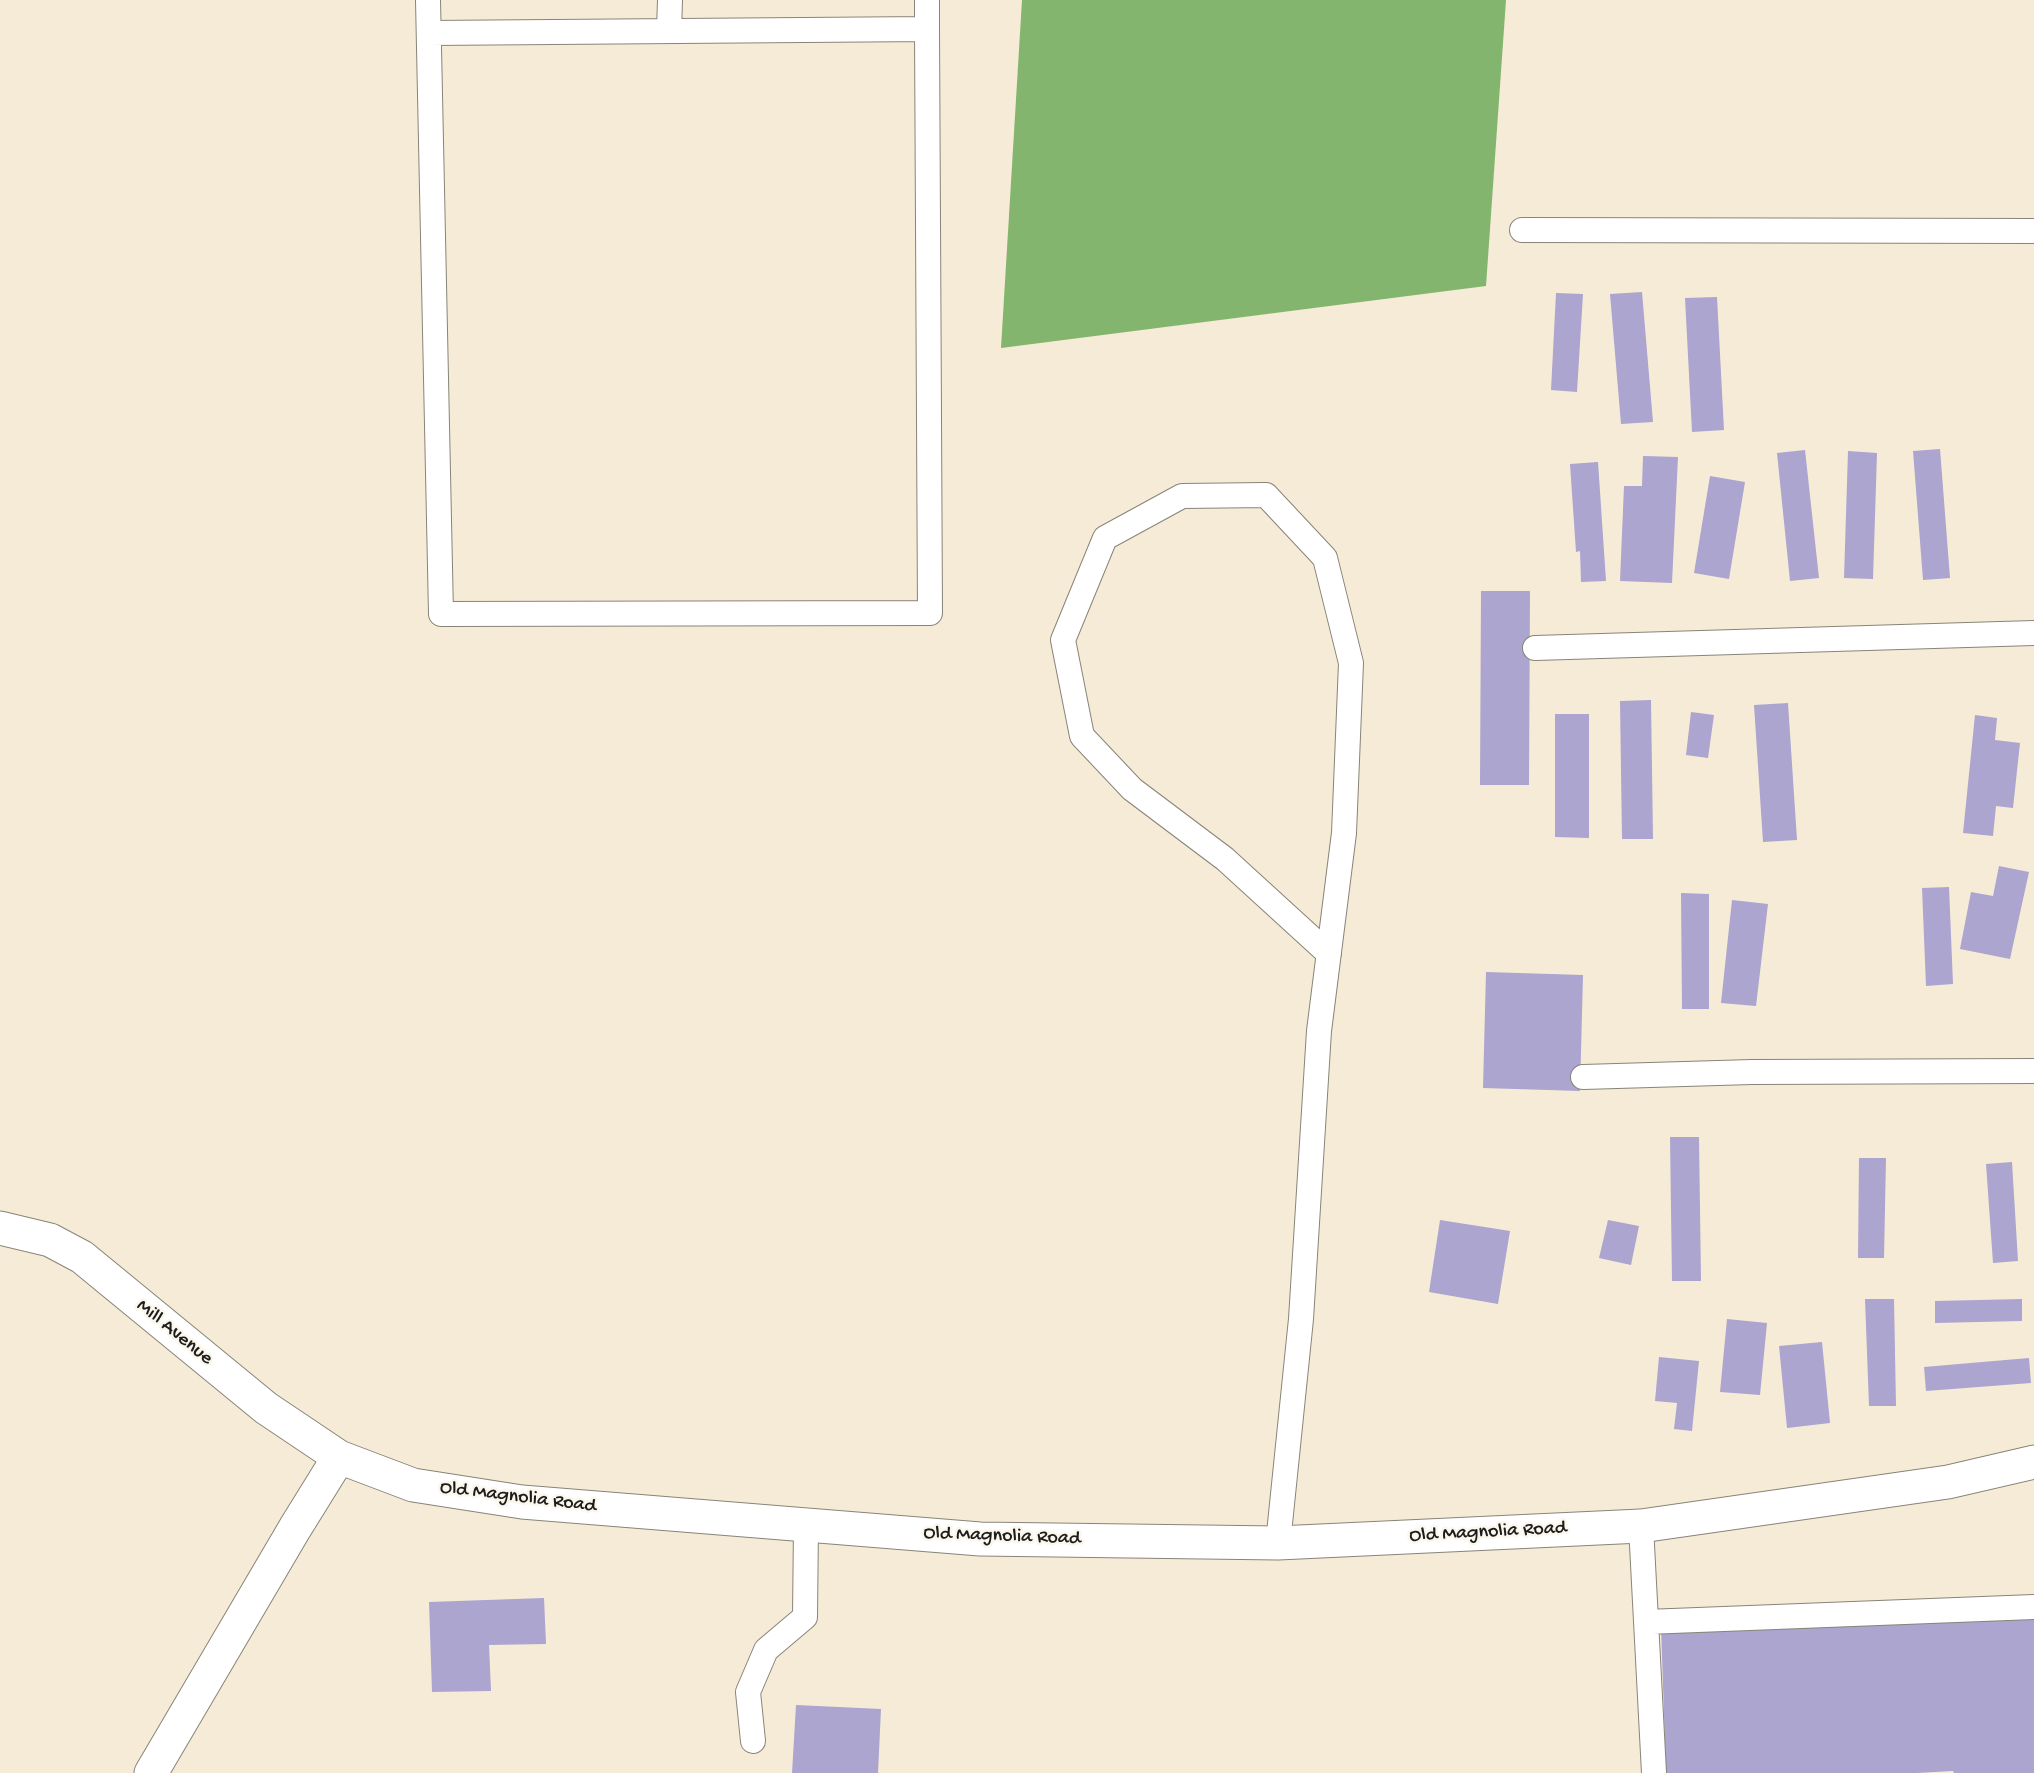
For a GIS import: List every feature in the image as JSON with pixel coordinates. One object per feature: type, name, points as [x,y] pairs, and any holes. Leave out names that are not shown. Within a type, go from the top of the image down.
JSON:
[{"type":"street","name":"Mill Avenue","points":[[0,1228],[50,1240],[82,1257],[266,1408],[339,1457]]},
{"type":"street","name":"Old Magnolia Road","points":[[339,1457],[413,1485],[522,1502],[980,1539],[1278,1543],[1641,1526],[1948,1482],[2034,1462]]},
{"type":"street","points":[[151,1773],[339,1457]]},
{"type":"lane","points":[[428,0],[441,614],[930,613],[927,0]]},
{"type":"lane","points":[[669,31],[670,0]]},
{"type":"lane","points":[[429,33],[927,29]]},
{"type":"lane","points":[[1522,231],[2034,231]]},
{"type":"lane","points":[[1278,1543],[1301,1319],[1319,1031],[1329,954],[1344,833],[1351,663],[1325,558],[1266,495],[1182,496],[1105,538],[1063,640],[1082,736],[1132,789],[1225,859],[1329,954]]},
{"type":"lane","points":[[1535,648],[2034,633]]},
{"type":"lane","points":[[1583,1077],[1752,1072],[2034,1071]]},
{"type":"lane","points":[[753,1741],[748,1692],[766,1650],[805,1617],[806,1525]]},
{"type":"lane","points":[[1641,1526],[1654,1773]]},
{"type":"lane","points":[[1646,1622],[2034,1607]]},
{"type":"green space","points":[[1022,0],[1506,0],[1486,286],[1001,348]]},
{"type":"building","points":[[1642,292],[1653,422],[1621,424],[1610,294]]},
{"type":"building","points":[[1556,293],[1583,294],[1577,392],[1551,390]]},
{"type":"building","points":[[1717,297],[1724,430],[1692,432],[1685,298]]},
{"type":"building","points":[[1940,449],[1950,578],[1923,580],[1913,451]]},
{"type":"building","points":[[1805,450],[1819,578],[1790,581],[1777,453]]},
{"type":"building","points":[[1848,451],[1877,453],[1873,579],[1844,578]]},
{"type":"building","points":[[1643,456],[1678,457],[1672,583],[1620,581],[1624,486],[1642,486]]},
{"type":"building","points":[[1598,462],[1606,581],[1581,582],[1580,551],[1576,552],[1570,464]]},
{"type":"building","points":[[1710,476],[1745,482],[1729,579],[1694,573]]},
{"type":"building","points":[[1481,591],[1530,591],[1529,785],[1480,785]]},
{"type":"building","points":[[1651,700],[1653,839],[1622,839],[1620,701]]},
{"type":"building","points":[[1788,703],[1797,840],[1763,842],[1754,705]]},
{"type":"building","points":[[1691,712],[1714,715],[1708,758],[1686,755]]},
{"type":"building","points":[[1555,714],[1589,714],[1589,838],[1555,837]]},
{"type":"building","points":[[1975,715],[1997,718],[1995,740],[2020,743],[2013,808],[1996,806],[1993,836],[1963,833]]},
{"type":"building","points":[[1999,866],[2029,872],[2010,959],[1960,949],[1971,892],[1993,896]]},
{"type":"building","points":[[1949,887],[1953,984],[1926,986],[1922,888]]},
{"type":"building","points":[[1681,893],[1709,894],[1709,1009],[1682,1009]]},
{"type":"building","points":[[1732,900],[1768,904],[1756,1006],[1721,1003]]},
{"type":"building","points":[[1486,972],[1583,975],[1580,1091],[1483,1088]]},
{"type":"building","points":[[1670,1137],[1699,1137],[1701,1281],[1672,1281]]},
{"type":"building","points":[[1859,1158],[1886,1158],[1884,1258],[1858,1258]]},
{"type":"building","points":[[2012,1162],[2018,1261],[1993,1263],[1986,1164]]},
{"type":"building","points":[[1440,1220],[1510,1231],[1498,1304],[1429,1292]]},
{"type":"building","points":[[1608,1220],[1639,1226],[1631,1265],[1599,1258]]},
{"type":"building","points":[[1865,1299],[1894,1299],[1896,1406],[1869,1406]]},
{"type":"building","points":[[2022,1299],[2022,1321],[1935,1323],[1935,1301]]},
{"type":"building","points":[[1727,1319],[1767,1323],[1760,1395],[1720,1392]]},
{"type":"building","points":[[1822,1342],[1830,1423],[1787,1428],[1779,1346]]},
{"type":"building","points":[[1659,1357],[1699,1361],[1692,1431],[1674,1429],[1677,1403],[1655,1401]]},
{"type":"building","points":[[2029,1358],[2031,1383],[1926,1391],[1924,1367]]},
{"type":"building","points":[[544,1598],[546,1644],[489,1645],[491,1691],[432,1692],[429,1602]]},
{"type":"building","points":[[2034,1618],[2034,1773],[1954,1773],[1953,1771],[1666,1773],[1661,1627]]},
{"type":"building","points":[[796,1705],[881,1709],[878,1773],[792,1773]]}]
